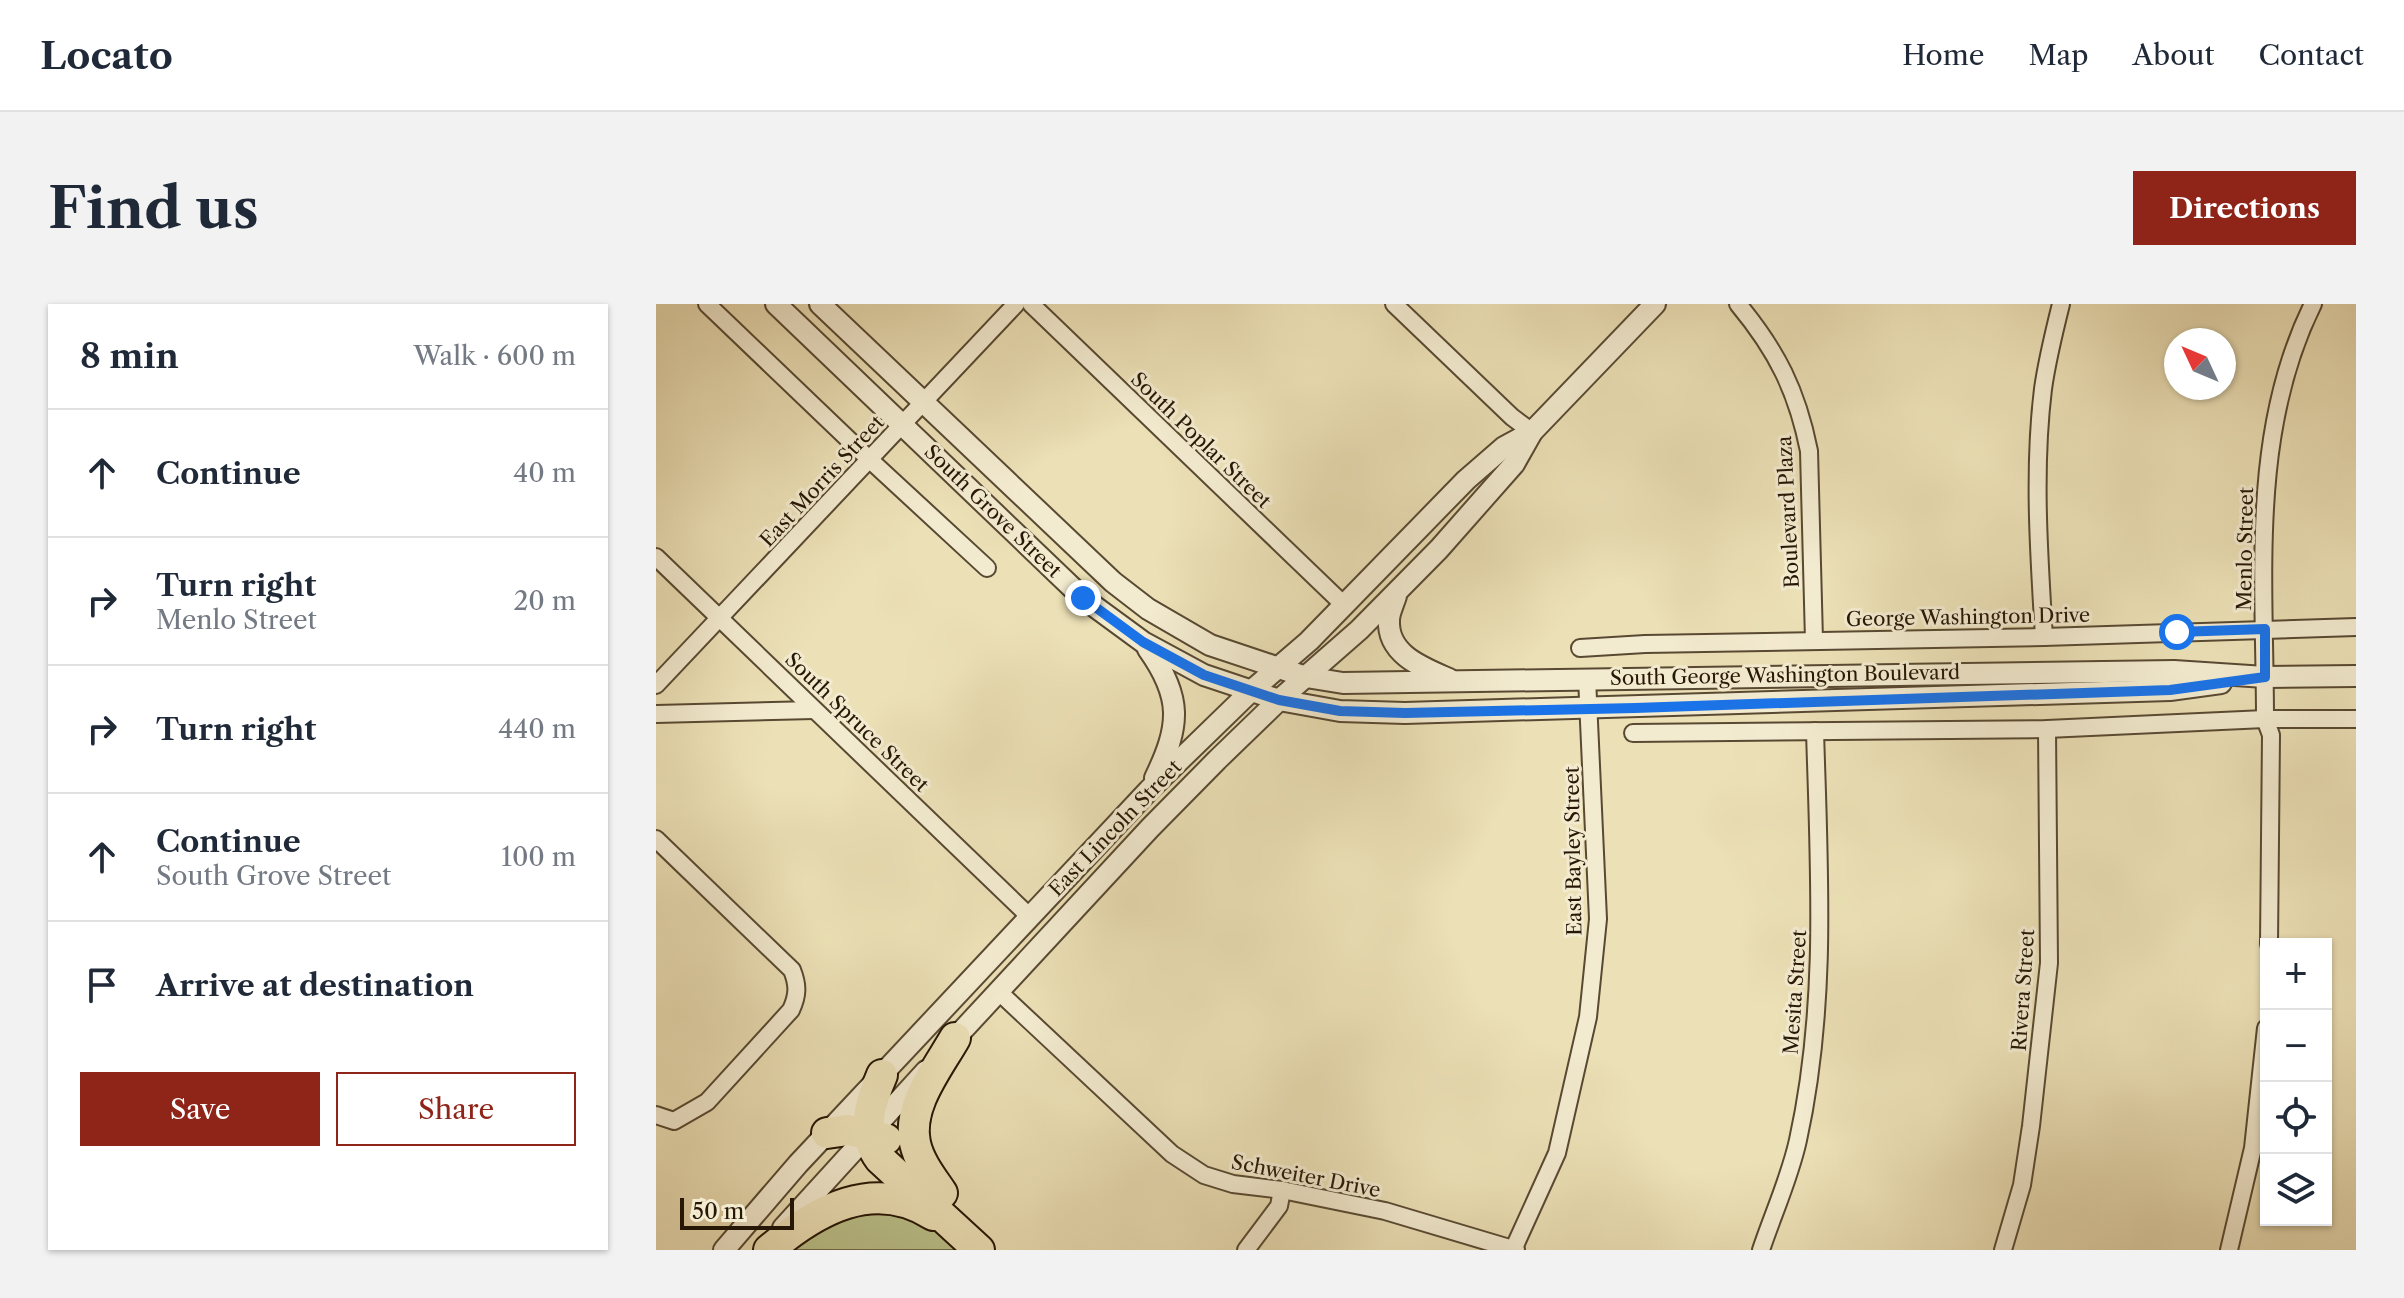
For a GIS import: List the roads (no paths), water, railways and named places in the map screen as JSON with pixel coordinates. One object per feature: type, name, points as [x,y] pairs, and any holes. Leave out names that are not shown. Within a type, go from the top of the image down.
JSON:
[{"type":"highway","points":[[942,1193],[921,1161],[914,1142],[914,1124],[919,1103],[955,1038]]},
{"type":"highway","points":[[882,1075],[868,1108],[872,1148],[880,1159],[970,1242]]},
{"type":"highway","points":[[827,1133],[848,1130],[882,1136],[1003,1250]]},
{"type":"highway","points":[[766,1250],[832,1207],[858,1199],[904,1202],[928,1212],[970,1242]]},
{"type":"street","points":[[707,304],[987,568]]},
{"type":"street","name":"South Grove Street","points":[[776,304],[1083,598],[1143,642],[1204,675],[1279,700]]},
{"type":"street","name":"South Grove Street","points":[[820,304],[1113,582],[1148,609],[1210,645],[1306,677]]},
{"type":"street","name":"East Morris Street","points":[[656,685],[1016,304]]},
{"type":"street","name":"South Poplar Street","points":[[1031,304],[1344,605]]},
{"type":"street","points":[[1394,304],[1512,417],[1532,432]]},
{"type":"street","name":"East Lincoln Street","points":[[766,1250],[955,1038],[1150,828],[1279,700],[1397,592],[1500,481],[1514,464],[1532,432],[1655,304]]},
{"type":"street","name":"Boulevard Plaza","points":[[1738,304],[1761,331],[1786,375],[1805,431],[1809,451],[1814,640]]},
{"type":"street","points":[[2044,637],[2038,481],[2040,434],[2049,351],[2061,304]]},
{"type":"street","name":"Menlo Street","points":[[2269,938],[2271,735],[2265,719],[2264,497],[2271,434],[2292,356],[2313,304]]},
{"type":"street","name":"East Lincoln Street","points":[[724,1249],[827,1133],[1149,790],[1251,691],[1309,641],[1466,480],[1504,447],[1532,432]]},
{"type":"street","name":"South Spruce Street","points":[[656,557],[1030,917]]},
{"type":"street","points":[[1397,592],[1389,620],[1391,636],[1399,650],[1415,664],[1457,682]]},
{"type":"street","name":"George Washington Drive","points":[[1580,648],[2356,627]]},
{"type":"street","points":[[1143,642],[1165,673],[1175,719],[1172,740],[1149,790]]},
{"type":"street","name":"South George Washington Boulevard","points":[[1306,677],[1371,684],[1587,678],[2174,671],[2265,677],[2356,676]]},
{"type":"street","name":"South George Washington Boulevard","points":[[1279,700],[1353,712],[1405,713],[2170,690],[2265,677]]},
{"type":"street","name":"East Bayley Street","points":[[1514,1250],[1557,1153],[1588,1017],[1598,919],[1587,678]]},
{"type":"street","points":[[656,714],[814,710]]},
{"type":"street","points":[[1633,733],[2047,729],[2265,719],[2356,719]]},
{"type":"street","name":"Rivera Street","points":[[2003,1250],[2022,1185],[2049,963],[2047,729]]},
{"type":"street","name":"Mesita Street","points":[[1761,1250],[1798,1141],[1818,1015],[1821,936],[1815,731]]},
{"type":"street","points":[[656,839],[792,970],[798,984],[791,1010],[707,1102],[674,1121],[656,1115]]},
{"type":"street","name":"Schweiter Drive","points":[[999,992],[1186,1165],[1204,1175],[1233,1184],[1282,1190],[1385,1211],[1514,1250]]},
{"type":"street","points":[[2229,1250],[2253,1148],[2260,1082]]},
{"type":"street","points":[[1246,1250],[1279,1206],[1282,1190]]}]
